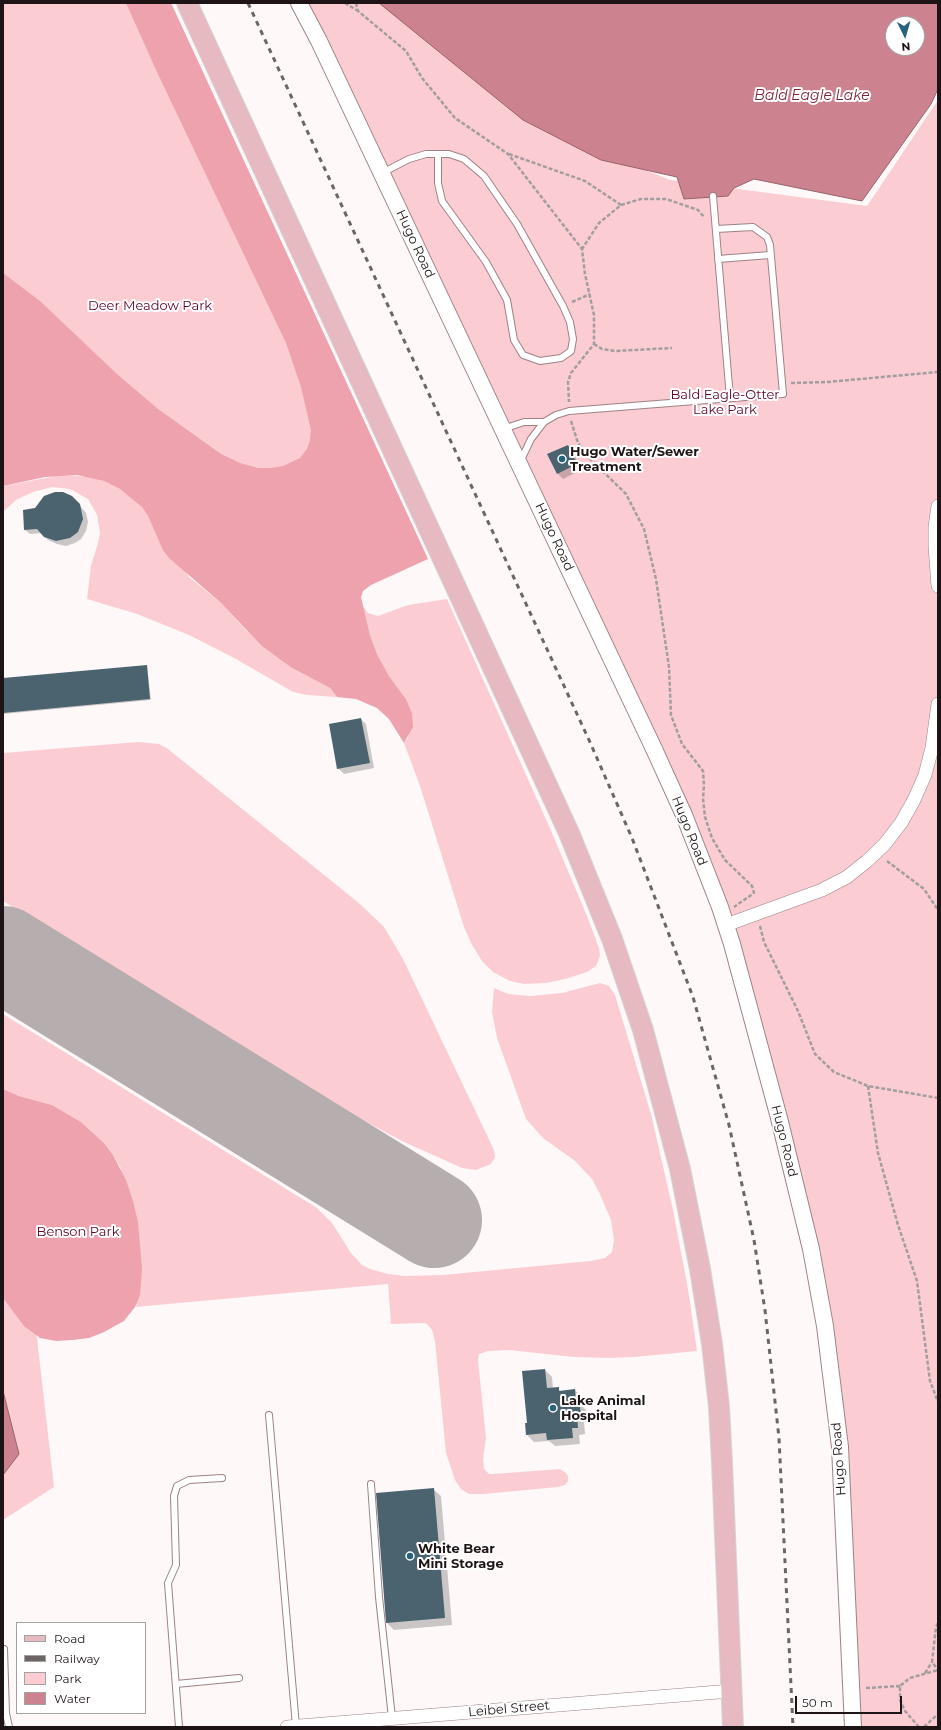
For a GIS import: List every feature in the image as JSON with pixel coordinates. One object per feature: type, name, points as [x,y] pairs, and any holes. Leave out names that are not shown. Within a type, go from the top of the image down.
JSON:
[{"type":"main road","points":[[187,3],[556,804],[605,921],[634,1004],[656,1076],[680,1169],[700,1269],[712,1344],[722,1463],[733,1727]]},
{"type":"street","name":"Hugo Road","points":[[298,3],[319,41],[382,173],[660,762],[684,815],[726,925],[779,1118],[810,1249],[825,1326],[840,1447],[853,1727]]},
{"type":"street","points":[[938,506],[935,527],[938,586]]},
{"type":"street","points":[[726,925],[758,915],[822,890],[847,877],[877,852],[901,823],[914,800],[932,748],[938,704]]},
{"type":"street","name":"Leibel Street","points":[[291,1727],[346,1725],[392,1718],[731,1691]]},
{"type":"lane","points":[[382,173],[409,159],[426,154],[438,154],[449,154],[464,159],[484,176],[517,224],[563,306],[570,322],[573,339],[571,351],[561,358],[551,361],[540,361],[523,355],[514,340],[507,300],[486,262],[442,201],[438,183],[438,154]]},
{"type":"lane","points":[[713,196],[730,398]]},
{"type":"lane","points":[[519,463],[531,439],[544,422],[556,415],[569,411],[783,394],[767,236],[753,227],[716,229]]},
{"type":"lane","points":[[718,259],[770,255]]},
{"type":"lane","points":[[503,429],[524,422],[544,422]]},
{"type":"lane","points":[[269,1415],[291,1727]]},
{"type":"lane","points":[[179,1727],[168,1583],[176,1565],[174,1496],[177,1486],[190,1480],[222,1478]]},
{"type":"lane","points":[[371,1484],[379,1597],[392,1718]]},
{"type":"lane","points":[[4,1649],[6,1713],[9,1727]]},
{"type":"lane","points":[[176,1684],[239,1678]]},
{"type":"path","points":[[345,3],[358,11],[406,51],[422,78],[455,118],[508,154],[585,181],[621,205]]},
{"type":"path","points":[[356,3],[358,11]]},
{"type":"path","points":[[508,154],[582,249],[594,315],[594,344],[571,373],[568,382],[569,411],[577,440],[584,452],[626,494],[644,529],[656,579],[668,667],[671,715],[682,744],[703,771],[703,805],[705,817],[712,838],[725,860],[752,886],[764,942],[798,1011],[815,1054],[834,1072],[868,1086],[938,1098]]},
{"type":"path","points":[[582,249],[599,223],[621,205],[641,199],[666,199],[698,210],[716,229]]},
{"type":"path","points":[[563,306],[590,294]]},
{"type":"path","points":[[594,344],[602,350],[615,351],[672,348]]},
{"type":"path","points":[[782,384],[827,382],[938,372]]},
{"type":"path","points":[[877,852],[924,889],[938,910]]},
{"type":"path","points":[[726,925],[732,910],[739,903],[754,893]]},
{"type":"path","points":[[868,1086],[878,1153],[898,1225],[917,1281],[930,1380],[938,1402]]},
{"type":"path","points":[[924,1674],[932,1662],[936,1626],[938,1623]]},
{"type":"path","points":[[852,1688],[900,1686],[910,1678],[938,1670],[932,1662]]},
{"type":"path","points":[[900,1686],[900,1700],[905,1711],[919,1727]]},
{"type":"path","points":[[924,1727],[938,1714]]},
{"type":"green space","name":"Deer Meadow Park","points":[[3,3],[171,3],[427,557],[188,449],[3,465]]},
{"type":"green space","points":[[126,3],[171,3],[428,559],[371,585],[363,591],[361,597],[370,635],[377,654],[389,676],[406,699],[412,713],[413,727],[404,743],[389,719],[377,708],[356,699],[337,697],[330,688],[292,668],[262,646],[220,602],[169,558],[163,550],[148,516],[142,507],[120,489],[104,481],[77,475],[45,477],[3,486],[3,273],[40,301],[118,375],[158,409],[221,454],[240,463],[258,468],[271,468],[283,466],[300,458],[307,449],[310,440],[311,430],[301,387],[286,343],[156,70]]},
{"type":"green space","name":"Bald Eagle-Otter Lake Park","points":[[299,3],[384,3],[400,19],[525,121],[670,180],[867,206],[938,100],[938,1727],[858,1727],[825,1326],[720,907]]},
{"type":"green space","points":[[62,475],[90,477],[104,481],[134,498],[142,507],[189,577],[220,602],[246,630],[292,668],[330,688],[337,697],[307,695],[293,692],[236,659],[189,635],[137,614],[87,599],[91,566],[100,533],[97,515],[88,499],[70,489],[52,487],[33,492],[16,500],[3,512],[3,486]]},
{"type":"green space","points":[[447,599],[549,826],[587,916],[599,948],[600,956],[596,966],[587,972],[546,983],[524,984],[510,981],[493,972],[482,961],[472,945],[464,927],[420,786],[404,743],[408,738],[412,713],[406,699],[389,676],[377,654],[370,635],[363,606],[368,613],[378,616],[408,605]]},
{"type":"green space","points":[[138,742],[159,744],[168,749],[360,904],[384,927],[403,959],[494,1150],[495,1157],[491,1164],[476,1170],[462,1168],[402,1141],[359,1118],[3,901],[3,753]]},
{"type":"green space","name":"Benson Park","points":[[600,983],[609,986],[615,995],[651,1114],[673,1210],[688,1289],[697,1351],[610,1358],[574,1357],[509,1350],[488,1351],[479,1354],[478,1360],[486,1438],[483,1459],[484,1469],[489,1474],[494,1474],[560,1469],[568,1476],[568,1481],[565,1485],[558,1487],[484,1494],[469,1494],[461,1489],[455,1480],[446,1453],[435,1341],[432,1330],[427,1324],[424,1323],[391,1324],[388,1284],[135,1307],[137,1304],[34,1312],[54,1487],[3,1520],[3,1104],[122,1170],[104,1143],[81,1122],[52,1105],[19,1096],[3,1089],[3,1014],[317,1208],[332,1223],[351,1253],[362,1265],[388,1274],[405,1276],[443,1275],[590,1261],[605,1258],[612,1252],[614,1240],[611,1220],[592,1179],[575,1161],[543,1138],[526,1119],[497,1038],[492,1012],[494,988],[508,994],[530,996],[562,993]]},
{"type":"green space","name":"Benson Park","points":[[3,1089],[19,1096],[52,1105],[81,1122],[104,1143],[113,1155],[126,1180],[138,1222],[142,1269],[140,1295],[135,1307],[124,1321],[89,1338],[56,1341],[40,1338],[24,1326],[3,1298]]},
{"type":"water","name":"Bald Eagle Lake","points":[[379,3],[938,3],[938,89],[931,104],[862,201],[754,179],[734,188],[728,196],[684,199],[677,177],[601,160],[523,120]]},
{"type":"water","points":[[3,1391],[19,1454],[3,1475]]},
{"type":"building","name":"Hugo Water/Sewer Treatment","points":[[568,445],[577,464],[557,474],[547,454]]},
{"type":"building","points":[[55,492],[63,492],[72,496],[80,504],[83,519],[78,532],[70,538],[56,541],[44,537],[37,529],[24,530],[23,510],[35,508],[44,496]]},
{"type":"building","points":[[147,665],[150,699],[3,713],[3,678]]},
{"type":"building","points":[[361,718],[370,763],[337,769],[329,724]]},
{"type":"building","name":"Lake Animal Hospital","points":[[545,1369],[547,1388],[559,1387],[559,1391],[575,1389],[576,1402],[579,1401],[581,1415],[577,1415],[578,1428],[572,1428],[573,1438],[547,1440],[546,1433],[526,1435],[525,1423],[527,1423],[522,1371]]},
{"type":"building","name":"White Bear Mini Storage","points":[[434,1488],[445,1618],[386,1623],[376,1493]]},
{"type":"runway","points":[[3,954],[434,1220]]},
{"type":"railway","points":[[248,3],[589,740],[632,838],[693,997],[729,1125],[754,1240],[765,1310],[779,1438],[793,1727]]},
{"type":"place","name":"Hugo Water/Sewer Treatment","points":[[562,459]]},
{"type":"place","name":"Lake Animal Hospital","points":[[553,1408]]},
{"type":"place","name":"White Bear Mini Storage","points":[[410,1556]]}]
